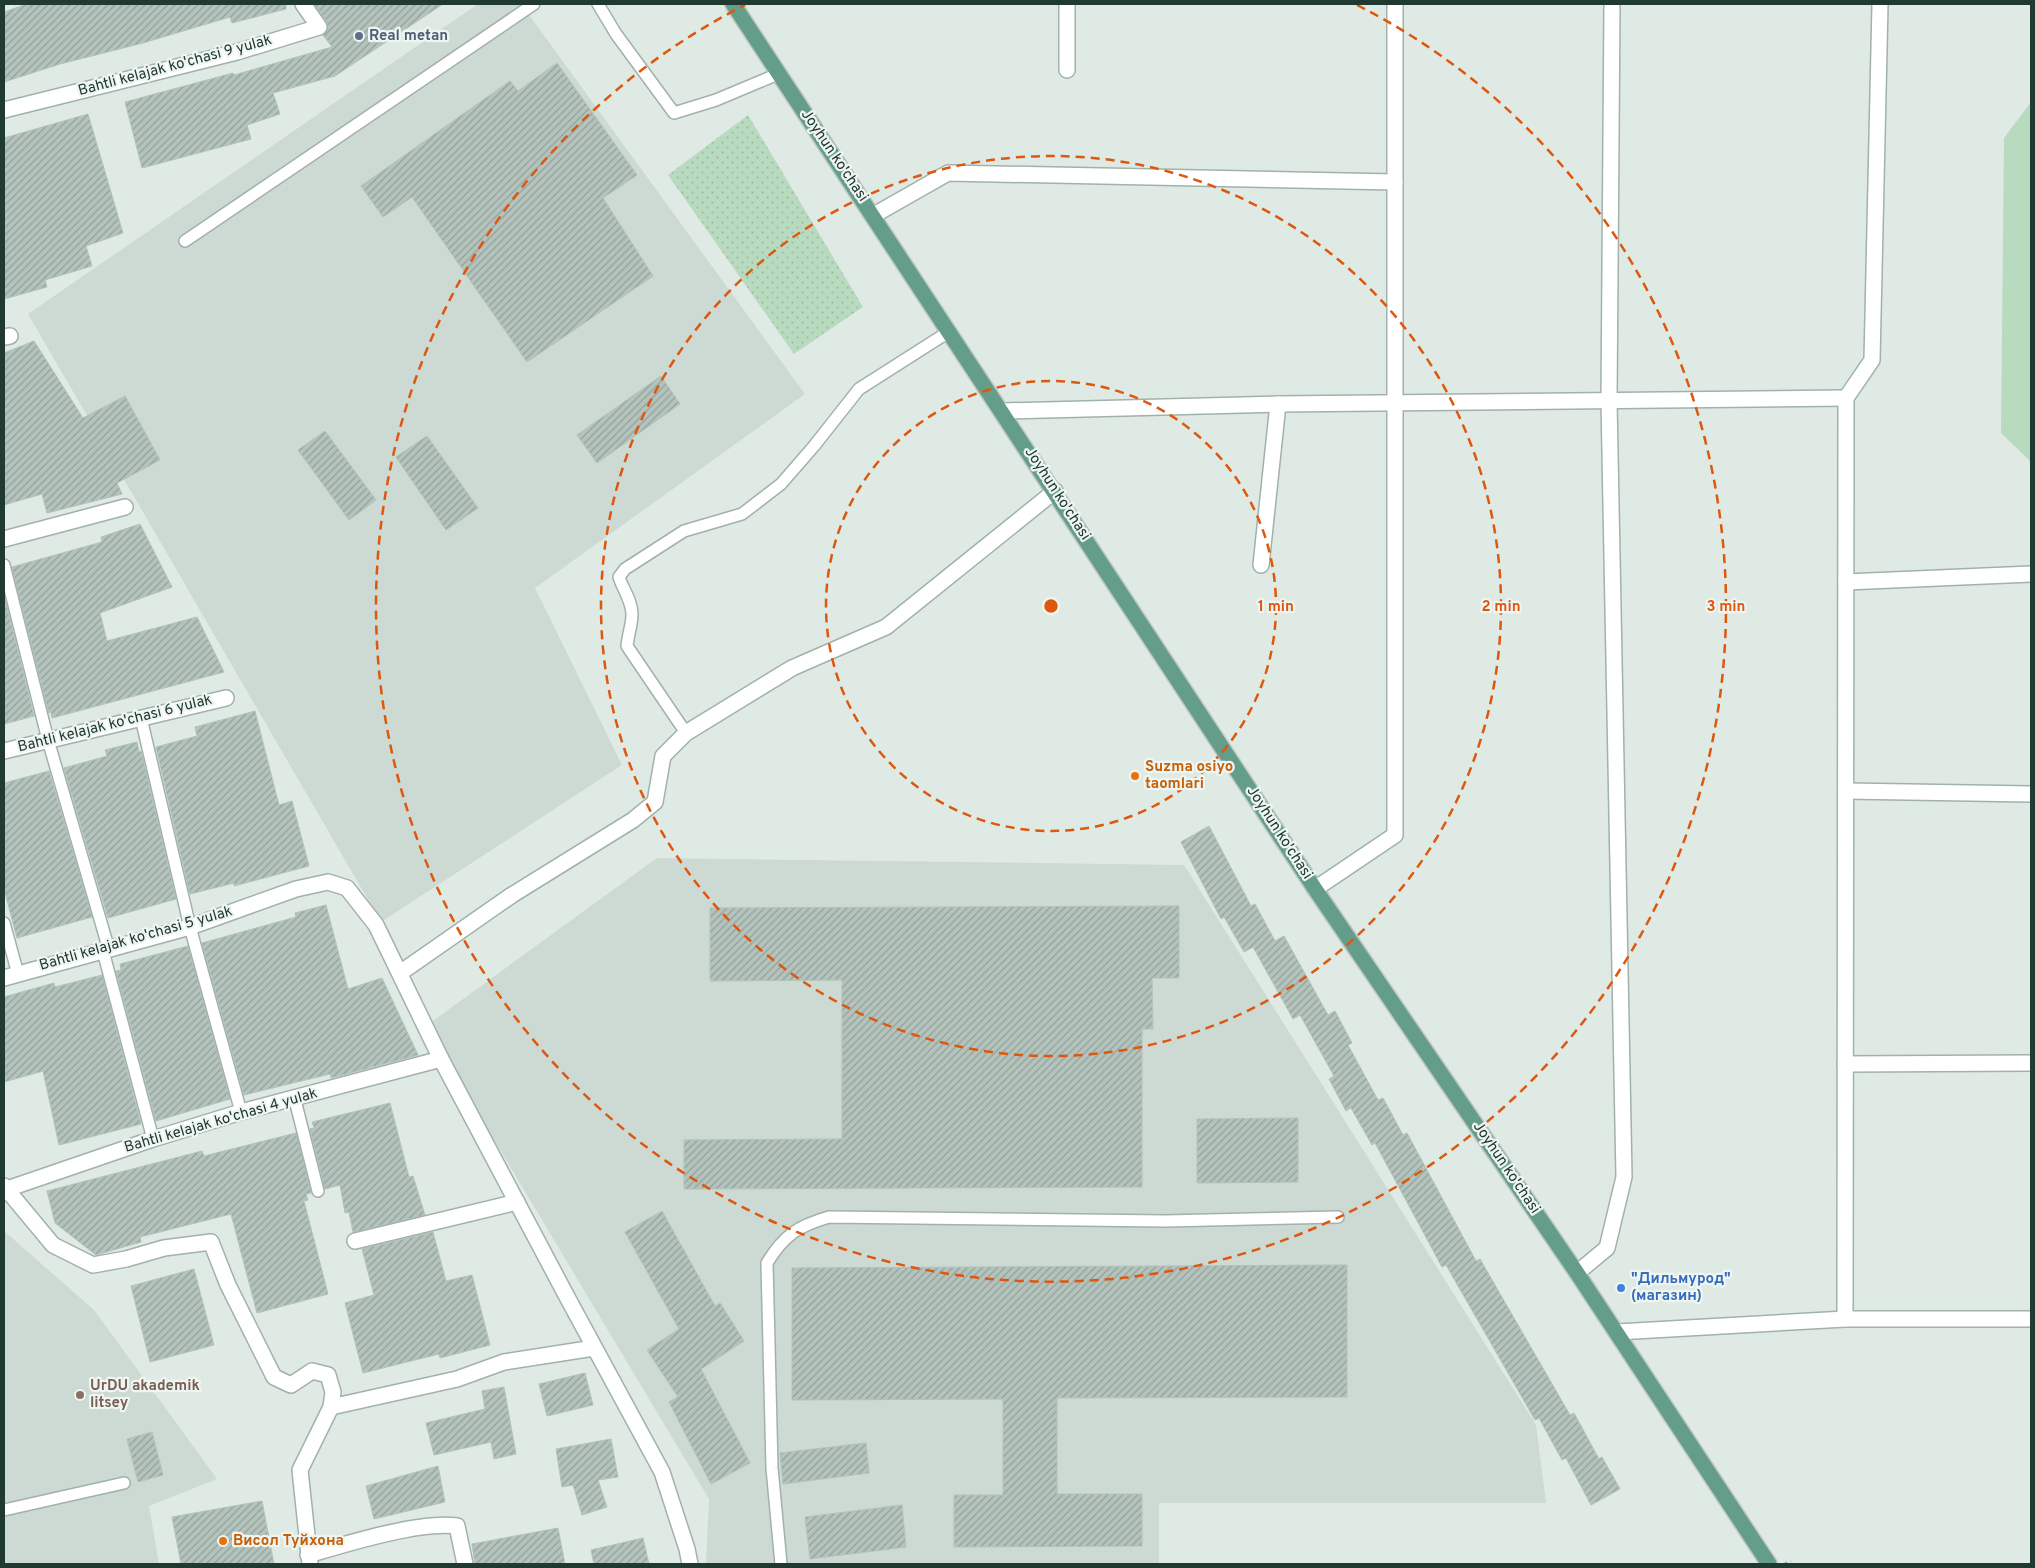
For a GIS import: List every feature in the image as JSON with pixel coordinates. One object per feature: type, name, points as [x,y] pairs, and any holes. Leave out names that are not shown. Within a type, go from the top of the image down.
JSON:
[{"type":"main road","name":"Joyhun ko'chasi","points":[[733,4],[950,330],[1315,889],[1577,1273],[1769,1562]]},
{"type":"street","name":"Bahtli kelajak ko'chasi 9 yulak","points":[[4,110],[237,52],[319,27],[303,4]]},
{"type":"street","points":[[1067,4],[1067,70]]},
{"type":"street","points":[[1315,889],[1395,835],[1395,4]]},
{"type":"street","points":[[1577,1273],[1607,1248],[1624,1177],[1609,401],[1612,4]]},
{"type":"street","points":[[1845,1319],[1846,398],[1872,360],[1880,4]]},
{"type":"street","points":[[874,215],[948,173],[1395,182]]},
{"type":"street","points":[[1002,411],[1278,404],[1846,398]]},
{"type":"street","points":[[1261,565],[1278,404]]},
{"type":"street","points":[[400,973],[512,896],[633,820],[655,802],[663,756],[686,733],[792,668],[886,627],[1055,491]]},
{"type":"street","points":[[4,539],[125,507]]},
{"type":"street","points":[[1846,582],[2031,574]]},
{"type":"street","name":"Bahtli kelajak ko'chasi 6 yulak","points":[[4,751],[226,698]]},
{"type":"street","points":[[1846,792],[2031,794]]},
{"type":"street","name":"Bahtli kelajak ko'chasi 5 yulak","points":[[11,976],[190,927],[296,889],[328,882],[347,888],[376,925],[441,1059],[662,1472],[687,1548],[690,1564]]},
{"type":"street","name":"Bahtli kelajak ko'chasi 4 yulak","points":[[5,1189],[153,1139],[241,1112],[295,1100],[441,1059]]},
{"type":"street","points":[[1845,1064],[2031,1063]]},
{"type":"street","points":[[5,1189],[53,1245],[93,1265],[126,1259],[164,1248],[211,1242],[236,1303],[274,1377],[291,1385],[312,1371],[328,1375],[333,1392],[332,1407],[300,1470],[309,1560],[345,1544],[440,1524],[457,1526],[465,1564]]},
{"type":"street","points":[[355,1241],[517,1202]]},
{"type":"street","points":[[1616,1332],[1845,1319],[2031,1319]]},
{"type":"street","points":[[332,1407],[457,1379],[504,1362],[594,1348]]},
{"type":"lane","points":[[185,241],[534,4]]},
{"type":"lane","points":[[598,4],[616,34],[674,113],[716,100],[778,74]]},
{"type":"lane","points":[[686,733],[628,646],[628,631],[632,616],[629,597],[620,577],[625,569],[684,531],[742,514],[781,484],[859,389],[950,330]]},
{"type":"lane","points":[[4,565],[48,740],[106,951],[153,1139]]},
{"type":"lane","points":[[141,718],[190,927],[241,1112]]},
{"type":"lane","points":[[4,923],[11,976]]},
{"type":"lane","points":[[295,1100],[318,1191]]},
{"type":"lane","points":[[781,1564],[772,1468],[767,1263],[780,1243],[804,1225],[829,1217],[1166,1222],[1338,1217]]},
{"type":"lane","points":[[4,1510],[124,1483]]},
{"type":"path","points":[[1784,1564],[1791,1561]]},
{"type":"shaded area","points":[[478,4],[521,4],[805,394],[535,588],[622,765],[381,922],[28,314]]},
{"type":"shaded area","points":[[657,858],[1184,865],[1536,1425],[1546,1503],[1159,1503],[1159,1564],[706,1564],[709,1499],[426,1026]]},
{"type":"shaded area","name":"UrDU akademik litsey","points":[[4,1231],[94,1310],[217,1479],[149,1506],[159,1564],[4,1564]]},
{"type":"green space","points":[[2031,102],[2031,462],[2001,433],[2004,138]]},
{"type":"green space","points":[[748,115],[863,307],[794,354],[668,175]]},
{"type":"building","points":[[27,4],[286,4],[286,9],[232,23],[230,17],[143,43],[60,64],[4,82],[4,12]]},
{"type":"building","points":[[314,4],[443,4],[335,76],[273,93],[280,114],[247,125],[251,139],[142,168],[125,102],[233,73],[234,75],[332,47],[323,35],[328,30],[327,22]]},
{"type":"building","points":[[557,63],[637,175],[603,198],[653,276],[527,362],[412,197],[383,217],[361,186],[510,81],[518,91]]},
{"type":"building","points":[[88,114],[123,233],[86,246],[92,266],[45,280],[47,287],[4,299],[4,138]]},
{"type":"building","points":[[34,341],[83,418],[125,396],[160,460],[117,483],[122,494],[47,513],[42,494],[4,505],[4,353]]},
{"type":"building","points":[[661,376],[680,404],[597,463],[577,435]]},
{"type":"building","points":[[325,431],[376,500],[349,520],[298,450]]},
{"type":"building","points":[[427,436],[478,508],[446,530],[396,457]]},
{"type":"building","points":[[140,524],[172,587],[100,613],[107,641],[197,617],[224,672],[52,718],[51,712],[49,713],[12,567],[102,542],[101,537]]},
{"type":"building","points":[[4,595],[34,716],[4,724]]},
{"type":"building","points":[[255,711],[279,805],[292,801],[309,866],[234,886],[234,883],[190,894],[156,747],[197,736],[195,727]]},
{"type":"building","points":[[137,742],[139,752],[141,751],[176,899],[108,918],[64,768],[107,756],[105,750]]},
{"type":"building","points":[[49,771],[92,917],[17,938],[4,889],[4,783]]},
{"type":"building","points":[[1209,826],[1251,906],[1255,904],[1275,941],[1284,936],[1328,1015],[1335,1011],[1352,1043],[1348,1045],[1378,1100],[1383,1098],[1403,1135],[1407,1133],[1476,1261],[1480,1259],[1570,1415],[1574,1413],[1599,1459],[1602,1457],[1620,1489],[1591,1505],[1566,1458],[1562,1460],[1539,1418],[1535,1420],[1446,1265],[1442,1267],[1375,1143],[1372,1145],[1351,1108],[1346,1111],[1329,1079],[1334,1076],[1300,1015],[1293,1019],[1253,947],[1244,952],[1224,917],[1221,919],[1181,842]]},
{"type":"building","points":[[326,905],[348,989],[382,978],[418,1055],[331,1078],[330,1074],[244,1095],[202,943],[296,917],[295,913]]},
{"type":"building","points":[[1179,906],[1179,978],[1152,978],[1153,1029],[1142,1029],[1142,1187],[684,1189],[684,1140],[842,1139],[842,980],[710,981],[710,908]]},
{"type":"building","points":[[188,946],[230,1099],[156,1121],[116,971],[121,970],[120,964]]},
{"type":"building","points":[[102,975],[141,1124],[59,1145],[43,1071],[4,1082],[4,997],[54,983],[55,987]]},
{"type":"building","points":[[390,1103],[409,1177],[413,1176],[425,1215],[353,1232],[349,1212],[345,1213],[340,1185],[325,1189],[310,1129],[314,1128],[312,1122]]},
{"type":"building","points":[[1298,1118],[1298,1182],[1197,1183],[1197,1119]]},
{"type":"building","points":[[296,1133],[311,1193],[306,1194],[308,1200],[304,1201],[328,1294],[257,1313],[231,1214],[140,1237],[141,1242],[96,1255],[55,1223],[47,1191],[202,1151],[204,1156]]},
{"type":"building","points":[[662,1211],[715,1306],[720,1303],[744,1341],[701,1369],[750,1463],[711,1484],[669,1402],[678,1397],[647,1350],[679,1329],[625,1232]]},
{"type":"building","points":[[433,1232],[446,1281],[472,1275],[490,1345],[440,1358],[439,1354],[363,1373],[345,1303],[374,1295],[362,1249]]},
{"type":"building","points":[[1347,1265],[1347,1397],[1057,1398],[1057,1494],[1142,1494],[1142,1546],[954,1547],[954,1495],[1003,1495],[1003,1399],[792,1400],[792,1268]]},
{"type":"building","points":[[194,1269],[214,1345],[150,1362],[131,1286]]},
{"type":"building","points":[[585,1373],[593,1405],[547,1416],[539,1384]]},
{"type":"building","points":[[504,1387],[516,1454],[494,1459],[491,1442],[434,1455],[426,1423],[485,1409],[482,1391]]},
{"type":"building","points":[[152,1432],[163,1475],[138,1482],[127,1439]]},
{"type":"building","points":[[611,1439],[618,1477],[598,1480],[607,1507],[582,1515],[573,1485],[562,1487],[556,1449]]},
{"type":"building","points":[[866,1443],[869,1473],[783,1484],[780,1453]]},
{"type":"building","points":[[438,1466],[445,1502],[374,1519],[366,1486]]},
{"type":"building","name":"Висол Туйхона","points":[[262,1501],[274,1564],[181,1564],[172,1517]]},
{"type":"building","points":[[902,1505],[906,1547],[810,1559],[805,1517]]},
{"type":"building","points":[[558,1528],[565,1564],[475,1564],[472,1544]]},
{"type":"building","points":[[643,1538],[649,1564],[594,1564],[591,1550]]},
{"type":"place","name":"Real metan","points":[[359,36]]},
{"type":"place","name":"Suzma osiyo taomlari","points":[[1135,776]]},
{"type":"place","name":"\"Дильмурод\" (магазин)","points":[[1621,1288]]},
{"type":"place","name":"UrDU akademik litsey","points":[[80,1395]]},
{"type":"place","name":"Висол Туйхона","points":[[223,1541]]}]
